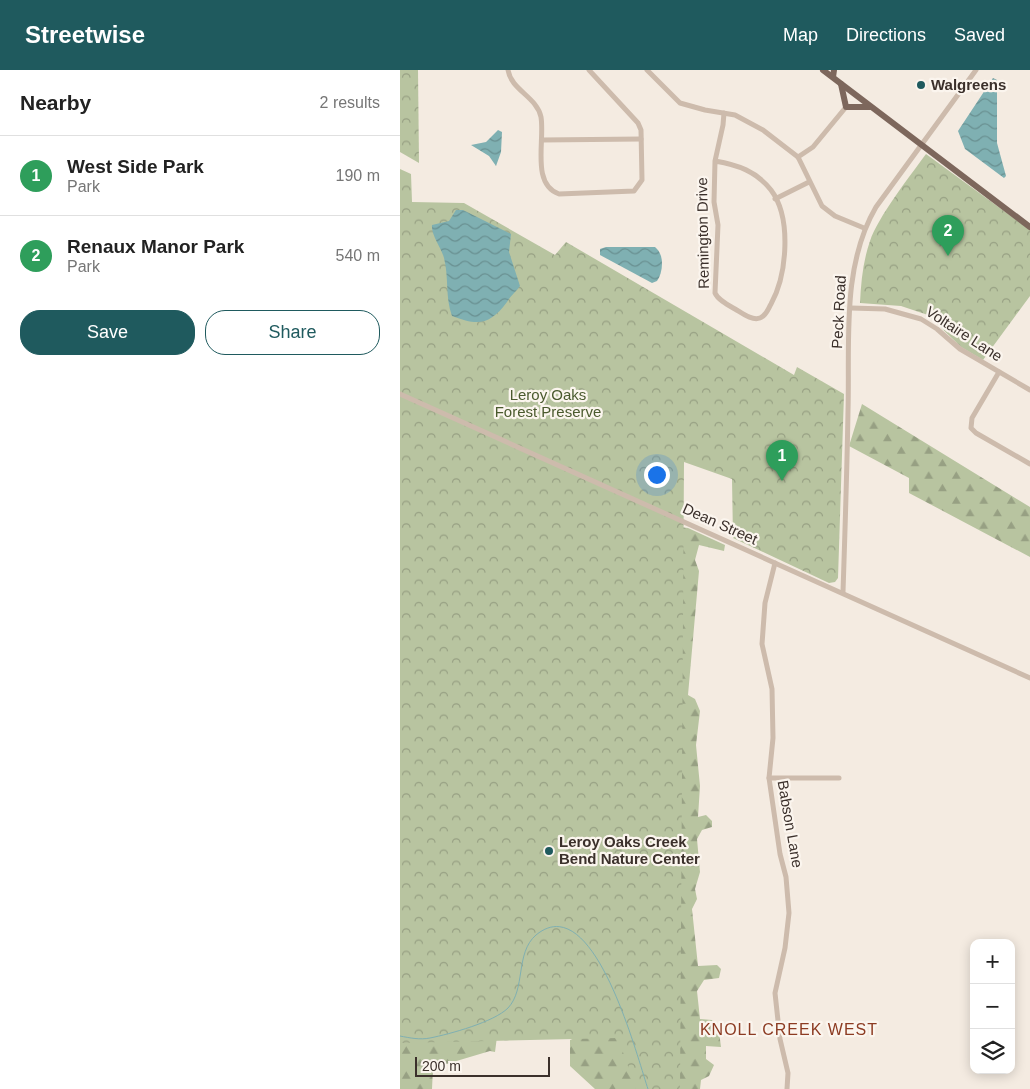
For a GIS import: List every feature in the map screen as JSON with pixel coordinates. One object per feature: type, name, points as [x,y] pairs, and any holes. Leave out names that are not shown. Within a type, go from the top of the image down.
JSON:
[{"type":"main road","points":[[823,70],[834,74],[841,84],[1030,227]]},
{"type":"main road","points":[[841,84],[846,106],[871,107]]},
{"type":"street","points":[[508,70],[514,83],[540,112],[542,179],[550,191],[559,194],[634,191],[642,180],[641,139],[638,123],[589,70]]},
{"type":"street","points":[[647,70],[680,103],[705,110],[735,115],[763,130],[798,158],[822,206],[835,216],[864,228]]},
{"type":"street","name":"Peck Road","points":[[843,592],[852,278],[864,228],[876,207],[976,70]]},
{"type":"street","points":[[798,158],[813,147],[846,106]]},
{"type":"street","name":"Remington Drive","points":[[724,113],[715,161],[714,202],[718,225],[715,293],[716,297],[753,318],[760,318],[766,314],[781,278],[785,246],[782,216],[775,199]]},
{"type":"street","points":[[542,140],[641,139]]},
{"type":"street","points":[[715,161],[736,164],[753,173],[772,191],[775,199],[809,182]]},
{"type":"street","name":"Voltaire Lane","points":[[851,308],[886,309],[921,319],[937,329],[960,349],[1030,390]]},
{"type":"street","points":[[999,372],[972,418],[972,428],[976,433],[1030,464]]},
{"type":"street","name":"Dean Street","points":[[400,394],[843,592],[1030,678]]},
{"type":"street","name":"Babson Lane","points":[[776,563],[765,604],[762,644],[772,689],[773,738],[769,778],[780,854],[786,877],[789,913],[785,948],[775,993],[780,1039],[788,1073],[787,1089]]},
{"type":"street","points":[[769,778],[839,778]]},
{"type":"green space","points":[[400,70],[418,70],[419,163],[400,152]]},
{"type":"green space","points":[[926,154],[1030,230],[1030,296],[983,360],[961,347],[928,315],[901,306],[860,303],[864,264],[874,231],[895,197]]},
{"type":"green space","name":"Leroy Oaks Forest Preserve","points":[[400,169],[411,174],[412,202],[464,203],[555,255],[566,242],[794,375],[797,367],[844,394],[838,578],[835,582],[829,583],[733,538],[732,479],[684,462],[680,1089],[636,1089],[618,1038],[400,1043]]},
{"type":"green space","points":[[862,404],[1030,507],[1030,557],[909,493],[909,478],[849,446]]},
{"type":"green space","points":[[680,527],[688,528],[725,545],[724,551],[699,545],[695,560],[699,571],[688,695],[695,699],[700,711],[696,745],[700,786],[698,817],[706,815],[712,821],[712,827],[702,830],[697,839],[700,872],[695,889],[697,899],[692,909],[698,966],[717,965],[721,969],[719,978],[704,980],[697,991],[700,1019],[712,1020],[719,1032],[721,1047],[706,1046],[706,1059],[714,1065],[709,1076],[701,1080],[700,1089],[678,1089]]},
{"type":"green space","points":[[400,905],[498,1029],[495,1052],[490,1051],[433,1068],[432,1089],[400,1089]]},
{"type":"green space","points":[[603,994],[639,1089],[595,1089],[570,1066],[570,1040],[582,1035]]},
{"type":"water","points":[[993,78],[997,80],[997,143],[1006,176],[1004,178],[965,149],[958,131]]},
{"type":"water","points":[[498,130],[502,132],[501,152],[496,166],[489,156],[471,145],[486,142]]},
{"type":"water","points":[[456,210],[463,210],[511,234],[509,252],[520,286],[501,310],[483,321],[469,321],[452,316],[450,309],[444,258],[433,233],[432,225],[449,221]]},
{"type":"water","points":[[606,247],[655,247],[662,259],[661,273],[657,281],[652,283],[600,255],[600,249]]},
{"type":"waterway","points":[[400,1036],[422,1039],[439,1036],[471,1027],[501,1013],[514,1000],[525,951],[530,943],[536,935],[557,927],[576,934],[594,954],[610,982],[623,1014],[648,1089]]},
{"type":"place","name":"Walgreens","points":[[921,85]]},
{"type":"place","name":"Renaux Manor Park","points":[[948,256]]},
{"type":"place","name":"West Side Park","points":[[782,481]]},
{"type":"place","name":"Leroy Oaks Creek Bend Nature Center","points":[[549,851]]},
{"type":"district","name":"KNOLL CREEK WEST","points":[[789,1029]]}]
